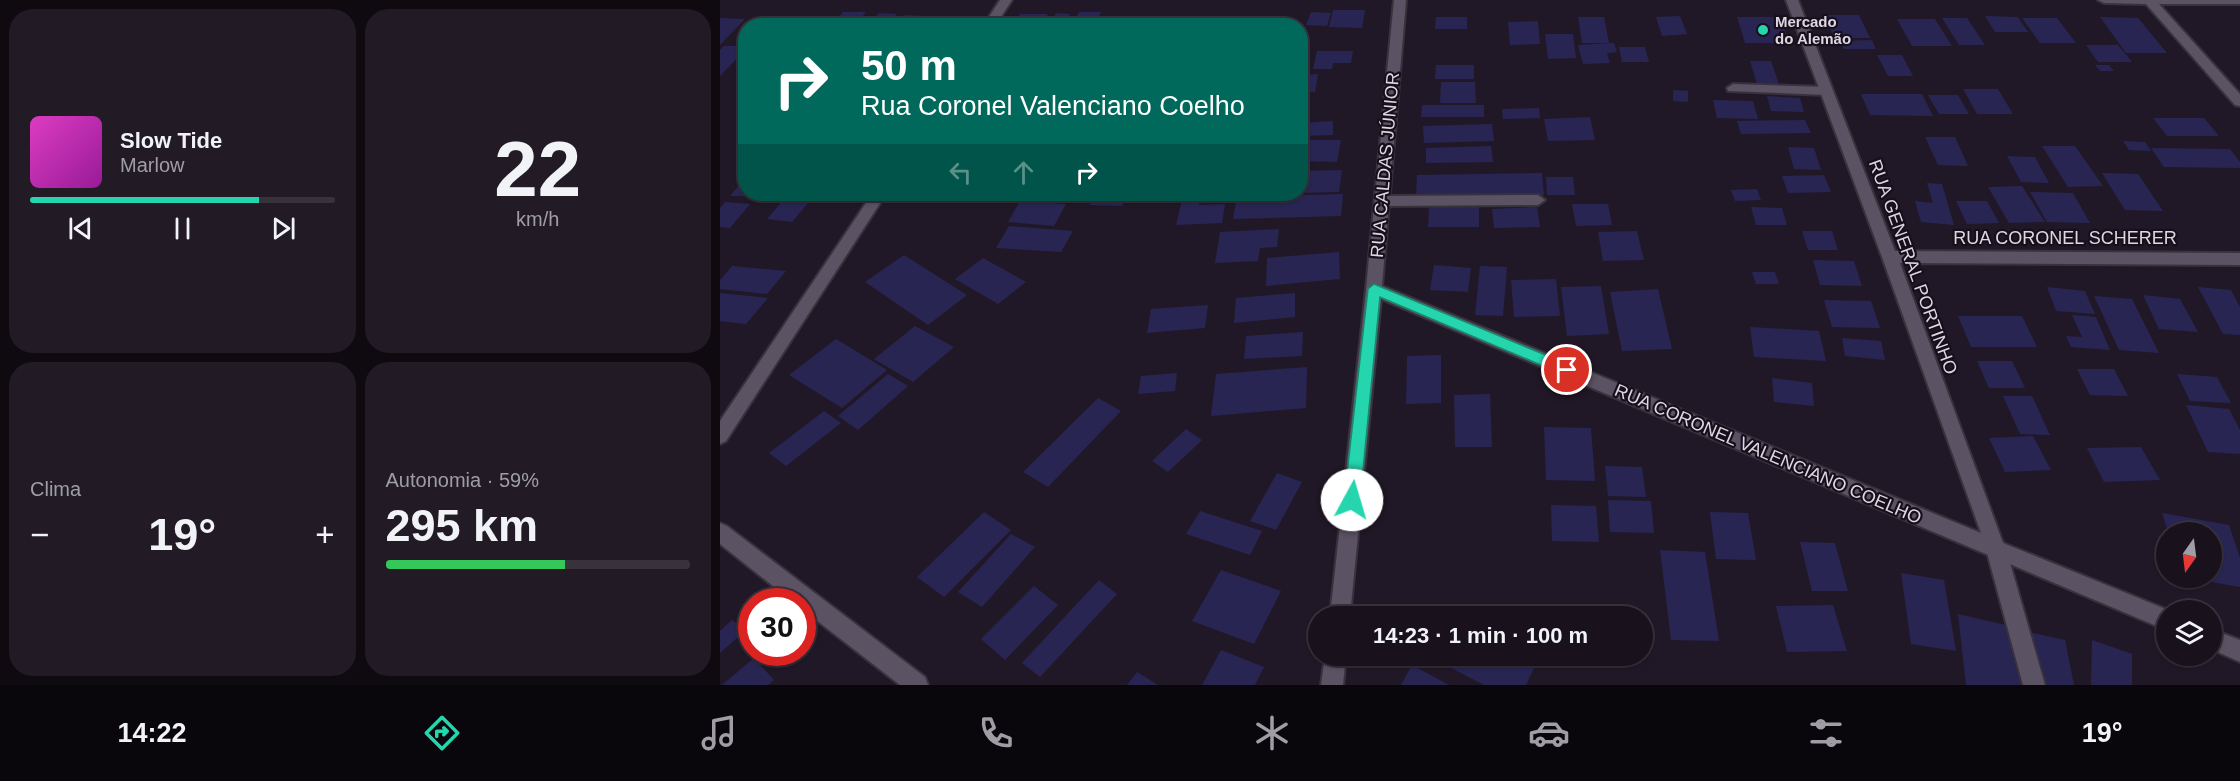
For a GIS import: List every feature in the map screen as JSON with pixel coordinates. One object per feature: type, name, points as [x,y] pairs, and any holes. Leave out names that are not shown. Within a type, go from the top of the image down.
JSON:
[{"type":"street","points":[[994,18],[1006,0]]},
{"type":"street","name":"RUA CALDAS JÚNIOR","points":[[1341,606],[1374,289],[1400,0]]},
{"type":"street","name":"RUA GENERAL PORTINHO","points":[[1792,0],[1890,257],[1996,549],[2034,685]]},
{"type":"street","points":[[2104,0],[2240,1]]},
{"type":"street","points":[[2150,0],[2240,102]]},
{"type":"street","points":[[1733,87],[1827,90]]},
{"type":"street","points":[[1382,201],[1538,200]]},
{"type":"street","points":[[720,436],[874,201]]},
{"type":"street","name":"RUA CORONEL SCHERER","points":[[1890,257],[2240,259]]},
{"type":"street","name":"RUA CORONEL VALENCIANO COELHO","points":[[1374,289],[2156,616]]},
{"type":"street","points":[[720,532],[917,685]]},
{"type":"street","points":[[2222,644],[2240,651]]},
{"type":"street","points":[[1332,685],[1335,666]]},
{"type":"building","points":[[1333,10],[1365,10],[1362,28],[1329,27]]},
{"type":"building","points":[[843,12],[866,12],[861,18],[838,18]]},
{"type":"building","points":[[1079,12],[1101,12],[1098,18],[1076,18]]},
{"type":"building","points":[[1311,12],[1331,13],[1327,26],[1308,25]]},
{"type":"building","points":[[879,13],[897,14],[894,18],[875,18]]},
{"type":"building","points":[[1056,13],[1070,14],[1068,18],[1053,18]]},
{"type":"building","points":[[1020,14],[1048,14],[1046,18],[1018,18]]},
{"type":"building","points":[[905,15],[923,16],[921,18],[903,18]]},
{"type":"building","points":[[1824,15],[1859,15],[1870,38],[1834,38]]},
{"type":"building","points":[[1680,16],[1687,34],[1662,36],[1656,17]]},
{"type":"building","points":[[1985,16],[2018,17],[2028,32],[1995,32]]},
{"type":"building","points":[[1436,17],[1467,17],[1467,29],[1435,29]]},
{"type":"building","points":[[1578,17],[1604,17],[1609,43],[1582,43]]},
{"type":"building","name":"Mercado do Alemão","points":[[1737,17],[1780,17],[1790,43],[1745,43]]},
{"type":"building","points":[[2100,17],[2138,18],[2167,53],[2126,53]]},
{"type":"building","points":[[720,18],[738,19],[738,26],[720,45]]},
{"type":"building","points":[[1942,18],[1967,18],[1985,45],[1959,45]]},
{"type":"building","points":[[2022,18],[2057,18],[2076,43],[2040,43]]},
{"type":"building","points":[[1897,19],[1935,19],[1952,46],[1912,46]]},
{"type":"building","points":[[1538,21],[1540,44],[1510,45],[1508,22]]},
{"type":"building","points":[[1545,34],[1573,34],[1576,58],[1548,59]]},
{"type":"building","points":[[1872,40],[1876,49],[1844,49],[1840,41]]},
{"type":"building","points":[[1614,43],[1617,52],[1607,53],[1610,63],[1583,64],[1578,45]]},
{"type":"building","points":[[2086,45],[2118,45],[2132,62],[2098,62]]},
{"type":"building","points":[[724,46],[738,46],[738,57],[720,76],[720,50]]},
{"type":"building","points":[[1619,47],[1645,47],[1649,62],[1622,62]]},
{"type":"building","points":[[1317,51],[1353,51],[1351,63],[1333,63],[1332,69],[1313,69]]},
{"type":"building","points":[[1877,55],[1902,55],[1913,76],[1888,76]]},
{"type":"building","points":[[1750,61],[1771,61],[1780,87],[1758,87]]},
{"type":"building","points":[[1436,65],[1474,65],[1474,79],[1435,79]]},
{"type":"building","points":[[2095,65],[2109,65],[2114,71],[2100,71]]},
{"type":"building","points":[[1318,74],[1315,92],[1308,92],[1308,75]]},
{"type":"building","points":[[1441,82],[1475,82],[1476,103],[1440,103]]},
{"type":"building","points":[[1963,89],[1998,89],[2013,114],[1977,114]]},
{"type":"building","points":[[1673,90],[1688,91],[1688,102],[1673,101]]},
{"type":"building","points":[[1861,94],[1922,94],[1933,116],[1870,115]]},
{"type":"building","points":[[1928,95],[1958,95],[1969,114],[1939,114]]},
{"type":"building","points":[[1767,96],[1800,98],[1804,112],[1771,111]]},
{"type":"building","points":[[1713,100],[1753,101],[1758,119],[1717,118]]},
{"type":"building","points":[[1422,105],[1484,105],[1484,117],[1421,117]]},
{"type":"building","points":[[1539,108],[1540,118],[1503,119],[1502,109]]},
{"type":"building","points":[[1590,117],[1595,140],[1548,141],[1544,119]]},
{"type":"building","points":[[2153,118],[2204,118],[2219,136],[2167,136]]},
{"type":"building","points":[[1805,120],[1811,133],[1741,134],[1737,121]]},
{"type":"building","points":[[1333,121],[1333,135],[1308,136],[1308,123]]},
{"type":"building","points":[[1492,124],[1494,141],[1424,143],[1423,126]]},
{"type":"building","points":[[1925,137],[1955,137],[1968,166],[1938,165]]},
{"type":"building","points":[[1308,140],[1341,140],[1337,162],[1308,161]]},
{"type":"building","points":[[2123,141],[2145,142],[2151,151],[2129,150]]},
{"type":"building","points":[[1491,146],[1493,162],[1426,163],[1426,148]]},
{"type":"building","points":[[2042,146],[2075,146],[2103,186],[2068,187]]},
{"type":"building","points":[[1788,147],[1814,148],[1821,170],[1794,169]]},
{"type":"building","points":[[2151,148],[2230,149],[2240,162],[2240,168],[2164,167]]},
{"type":"building","points":[[2007,156],[2035,157],[2049,183],[2021,182]]},
{"type":"building","points":[[1342,170],[1339,192],[1308,193],[1308,171]]},
{"type":"building","points":[[1542,173],[1544,195],[1416,197],[1417,175]]},
{"type":"building","points":[[2102,173],[2138,174],[2163,211],[2125,210]]},
{"type":"building","points":[[1824,175],[1831,192],[1788,193],[1782,176]]},
{"type":"building","points":[[1546,177],[1573,177],[1575,195],[1547,195]]},
{"type":"building","points":[[1927,183],[1942,184],[1954,225],[1921,222],[1915,201],[1933,203]]},
{"type":"building","points":[[738,186],[738,196],[730,196]]},
{"type":"building","points":[[2022,186],[2045,222],[2009,223],[1988,187]]},
{"type":"building","points":[[1757,189],[1761,200],[1735,201],[1731,190]]},
{"type":"building","points":[[2030,192],[2073,193],[2090,223],[2047,222]]},
{"type":"building","points":[[1343,194],[1341,216],[1233,219],[1236,201],[1308,201],[1308,195]]},
{"type":"building","points":[[782,201],[808,203],[792,222],[767,219]]},
{"type":"building","points":[[1020,201],[1066,204],[1054,226],[1008,222]]},
{"type":"building","points":[[1091,201],[1124,201],[1122,206],[1089,205]]},
{"type":"building","points":[[1182,201],[1200,201],[1199,205],[1225,204],[1222,223],[1176,225]]},
{"type":"building","points":[[1956,201],[1987,201],[1999,223],[1967,224]]},
{"type":"building","points":[[725,202],[750,204],[730,228],[720,227],[720,208]]},
{"type":"building","points":[[1572,204],[1608,204],[1612,225],[1576,226]]},
{"type":"building","points":[[1429,207],[1479,207],[1479,227],[1428,227]]},
{"type":"building","points":[[1537,207],[1540,227],[1494,228],[1492,209]]},
{"type":"building","points":[[1751,207],[1782,208],[1787,225],[1756,225]]},
{"type":"building","points":[[1009,226],[1073,231],[1061,252],[996,248]]},
{"type":"building","points":[[1279,229],[1277,247],[1260,248],[1258,261],[1215,263],[1220,232]]},
{"type":"building","points":[[1637,231],[1644,260],[1603,261],[1598,232]]},
{"type":"building","points":[[1802,231],[1832,231],[1838,250],[1808,250]]},
{"type":"building","points":[[1339,252],[1340,279],[1266,286],[1267,258]]},
{"type":"building","points":[[904,255],[967,295],[928,325],[865,282]]},
{"type":"building","points":[[983,258],[1026,282],[998,304],[955,279]]},
{"type":"building","points":[[1813,260],[1854,261],[1862,286],[1820,285]]},
{"type":"building","points":[[1434,265],[1471,268],[1468,292],[1430,290]]},
{"type":"building","points":[[732,266],[786,271],[767,294],[720,289],[720,280]]},
{"type":"building","points":[[1480,266],[1507,267],[1503,316],[1475,315]]},
{"type":"building","points":[[1752,272],[1775,272],[1779,284],[1756,284]]},
{"type":"building","points":[[1556,279],[1560,316],[1514,317],[1511,280]]},
{"type":"building","points":[[1601,286],[1609,334],[1567,336],[1561,287]]},
{"type":"building","points":[[2047,287],[2085,291],[2095,314],[2056,311]]},
{"type":"building","points":[[2198,287],[2231,290],[2240,307],[2240,335],[2223,334]]},
{"type":"building","points":[[1658,289],[1672,349],[1622,351],[1610,292]]},
{"type":"building","points":[[720,293],[768,298],[746,324],[720,321]]},
{"type":"building","points":[[1295,293],[1295,317],[1234,323],[1236,298]]},
{"type":"building","points":[[2143,295],[2180,299],[2198,332],[2159,329]]},
{"type":"building","points":[[2094,296],[2132,299],[2159,353],[2119,350]]},
{"type":"building","points":[[1824,300],[1871,301],[1880,328],[1832,327]]},
{"type":"building","points":[[1208,305],[1205,328],[1147,333],[1151,309]]},
{"type":"building","points":[[2072,315],[2096,317],[2110,350],[2071,347],[2066,336],[2082,337]]},
{"type":"building","points":[[1958,316],[2022,316],[2037,347],[1971,347]]},
{"type":"building","points":[[915,326],[954,347],[913,382],[874,359]]},
{"type":"building","points":[[1750,327],[1819,331],[1826,361],[1754,357]]},
{"type":"building","points":[[1303,332],[1302,356],[1244,359],[1246,336]]},
{"type":"building","points":[[1842,338],[1881,341],[1885,360],[1845,356]]},
{"type":"building","points":[[836,339],[887,370],[842,408],[789,375]]},
{"type":"building","points":[[1441,355],[1441,403],[1406,404],[1407,356]]},
{"type":"building","points":[[1977,361],[2012,361],[2025,388],[1989,388]]},
{"type":"building","points":[[1307,367],[1306,408],[1211,416],[1216,374]]},
{"type":"building","points":[[2077,369],[2114,369],[2128,396],[2090,395]]},
{"type":"building","points":[[1177,373],[1175,391],[1138,394],[1141,376]]},
{"type":"building","points":[[888,374],[908,386],[858,430],[838,416]]},
{"type":"building","points":[[2177,374],[2217,377],[2231,403],[2190,401]]},
{"type":"building","points":[[1772,378],[1812,383],[1814,406],[1774,402]]},
{"type":"building","points":[[1490,394],[1492,447],[1455,447],[1454,395]]},
{"type":"building","points":[[2003,396],[2032,396],[2050,435],[2020,434]]},
{"type":"building","points":[[1098,398],[1121,411],[1048,487],[1023,472]]},
{"type":"building","points":[[2186,405],[2229,409],[2240,430],[2240,454],[2208,452]]},
{"type":"building","points":[[824,411],[841,423],[786,466],[769,453]]},
{"type":"building","points":[[1544,427],[1591,428],[1595,481],[1546,480]]},
{"type":"building","points":[[1186,429],[1202,440],[1168,472],[1152,461]]},
{"type":"building","points":[[2033,436],[2051,470],[2005,472],[1989,438]]},
{"type":"building","points":[[2141,447],[2160,480],[2104,482],[2087,448]]},
{"type":"building","points":[[1605,466],[1642,467],[1646,497],[1608,496]]},
{"type":"building","points":[[1277,473],[1302,482],[1276,530],[1250,521]]},
{"type":"building","points":[[1608,500],[1651,501],[1654,533],[1610,532]]},
{"type":"building","points":[[1551,505],[1596,506],[1599,542],[1552,541]]},
{"type":"building","points":[[1200,511],[1262,531],[1250,555],[1186,534]]},
{"type":"building","points":[[984,512],[1011,530],[944,597],[917,577]]},
{"type":"building","points":[[1710,512],[1748,513],[1756,560],[1716,559]]},
{"type":"building","points":[[2162,513],[2212,522],[2165,522]]},
{"type":"building","points":[[2222,524],[2229,525],[2240,558],[2240,587],[2222,584]]},
{"type":"building","points":[[1011,534],[1035,547],[982,607],[958,592]]},
{"type":"building","points":[[1800,542],[1835,543],[1848,591],[1812,591]]},
{"type":"building","points":[[1660,550],[1705,552],[1719,641],[1671,640]]},
{"type":"building","points":[[1221,570],[1281,591],[1254,644],[1192,621]]},
{"type":"building","points":[[1901,573],[1944,580],[1956,651],[1911,644]]},
{"type":"building","points":[[1099,580],[1117,594],[1040,677],[1022,663]]},
{"type":"building","points":[[1034,586],[1058,605],[1005,660],[981,639]]},
{"type":"building","points":[[1833,605],[1847,651],[1787,652],[1776,606]]},
{"type":"building","points":[[1958,614],[2014,627],[2022,685],[1966,685]]},
{"type":"building","points":[[732,620],[738,624],[738,637],[720,653],[720,631]]},
{"type":"building","points":[[2029,632],[2065,640],[2074,685],[2038,685]]},
{"type":"building","points":[[2092,640],[2132,654],[2132,685],[2091,685]]},
{"type":"building","points":[[1221,650],[1264,667],[1255,685],[1202,685]]},
{"type":"building","points":[[745,666],[761,666],[774,680],[768,685],[722,685]]},
{"type":"building","points":[[1411,666],[1414,666],[1449,685],[1401,685]]},
{"type":"building","points":[[1447,666],[1535,666],[1526,685],[1484,685]]},
{"type":"building","points":[[1137,672],[1158,685],[1127,685]]},
{"type":"place","name":"Mercado do Alemão","points":[[1763,30]]},
{"type":"route","points":[[1352,500],[1374,289],[1567,370]]}]
